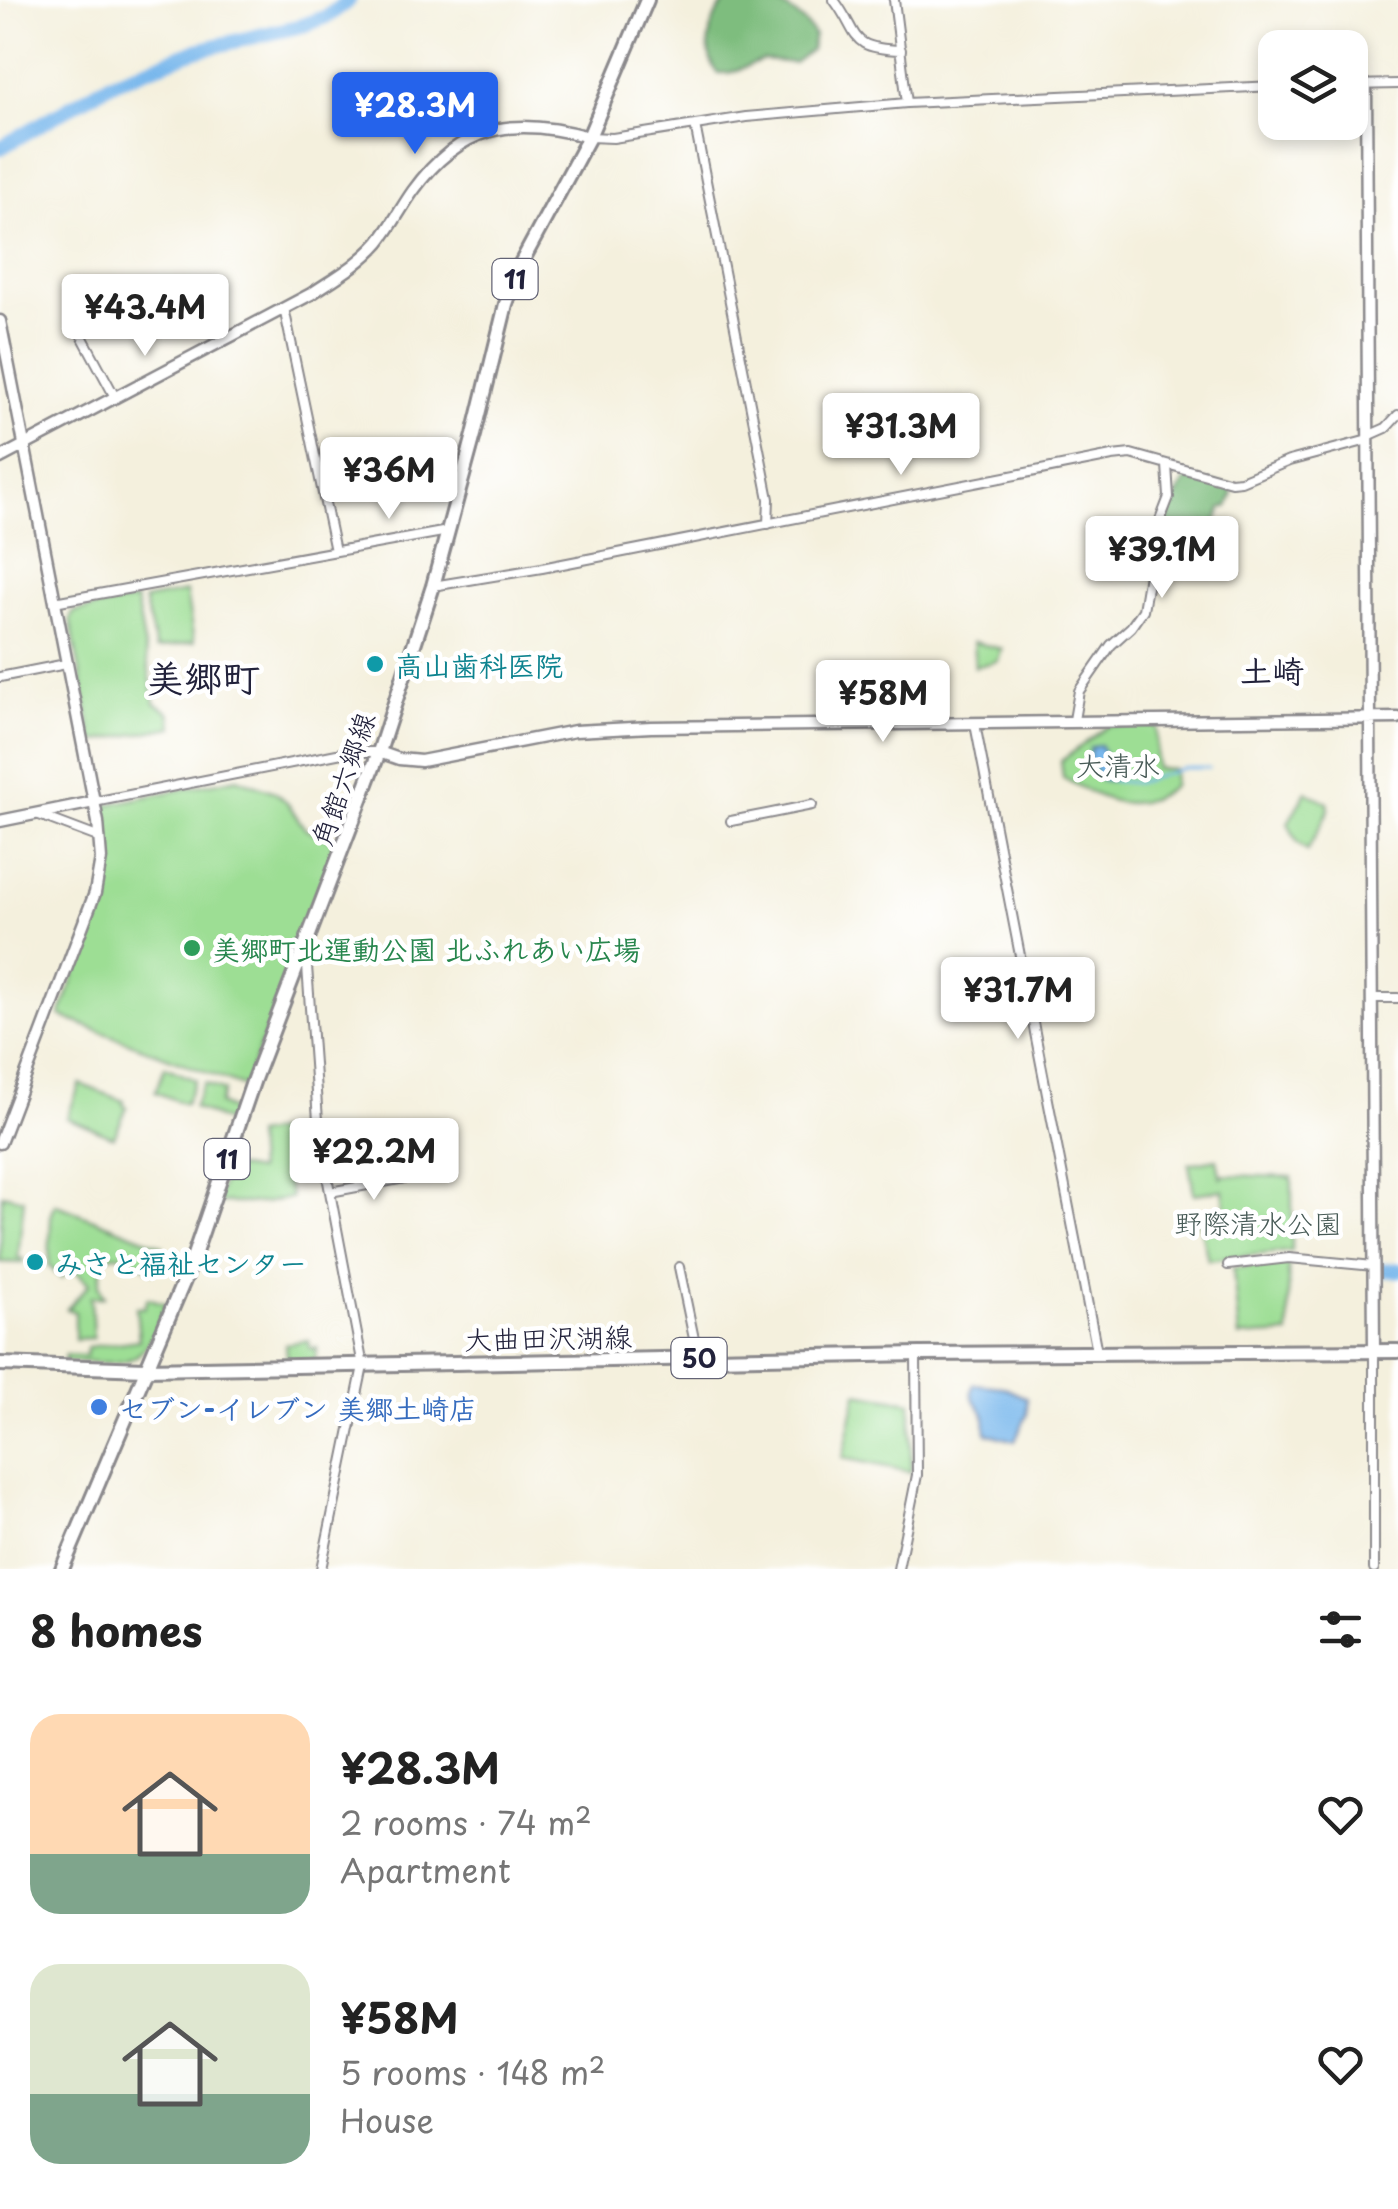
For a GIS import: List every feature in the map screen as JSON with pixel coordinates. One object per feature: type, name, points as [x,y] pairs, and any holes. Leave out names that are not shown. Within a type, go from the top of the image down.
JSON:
[{"type":"main road","name":"角館六郷線","points":[[62,1569],[191,1264],[254,1079],[380,752],[433,586],[519,267],[589,137],[647,0]]},
{"type":"main road","name":"大曲田沢湖線","points":[[0,1364],[146,1369],[916,1354],[1398,1351]]},
{"type":"street","points":[[834,0],[858,40],[868,47],[901,50]]},
{"type":"street","points":[[894,0],[906,103]]},
{"type":"street","points":[[1368,84],[1398,84]]},
{"type":"street","points":[[0,458],[312,294],[378,242],[448,151],[500,128],[532,125],[613,138],[746,117],[906,103],[1258,87]]},
{"type":"street","points":[[695,125],[765,479],[768,524]]},
{"type":"street","points":[[1366,140],[1374,1569]]},
{"type":"street","points":[[284,308],[335,551]]},
{"type":"street","points":[[0,320],[94,802],[101,859],[95,894],[0,1144]]},
{"type":"street","points":[[81,334],[114,397]]},
{"type":"street","points":[[433,586],[1112,456],[1131,454],[1208,478],[1241,481],[1290,461],[1368,438],[1398,416]]},
{"type":"street","points":[[1074,720],[1079,691],[1142,610],[1157,528],[1169,497],[1167,465]]},
{"type":"street","points":[[54,602],[448,531]]},
{"type":"street","points":[[0,677],[66,664]]},
{"type":"street","points":[[0,820],[348,752],[380,752],[421,761],[594,730],[1398,718]]},
{"type":"street","points":[[975,724],[1097,1352]]},
{"type":"street","points":[[732,821],[812,804]]},
{"type":"street","points":[[34,813],[100,838]]},
{"type":"street","points":[[305,948],[319,1134],[363,1366],[322,1569]]},
{"type":"street","points":[[1372,998],[1398,998]]},
{"type":"street","points":[[330,1192],[410,1177]]},
{"type":"street","points":[[1228,1264],[1290,1258],[1374,1266]]},
{"type":"street","points":[[679,1266],[698,1358]]},
{"type":"street","points":[[898,1569],[917,1474],[916,1354]]},
{"type":"green space","points":[[728,0],[766,2],[787,9],[814,35],[811,50],[794,63],[764,60],[718,73],[710,55],[709,35]]},
{"type":"green space","points":[[1187,479],[1229,486],[1233,494],[1228,507],[1222,508],[1206,549],[1174,549],[1164,544],[1170,510]]},
{"type":"green space","points":[[186,592],[194,642],[156,649],[144,600]]},
{"type":"green space","points":[[136,600],[155,703],[170,713],[173,727],[93,742],[70,619],[74,612]]},
{"type":"green space","points":[[973,642],[1002,649],[998,661],[975,667]]},
{"type":"green space","name":"大清水","points":[[1109,725],[1157,726],[1156,768],[1174,769],[1173,786],[1158,796],[1131,803],[1104,798],[1063,778],[1061,761]]},
{"type":"green space","name":"美郷町北運動公園 北ふれあい広場","points":[[237,778],[275,792],[287,802],[305,829],[341,843],[244,1087],[60,1016],[109,879],[111,852],[105,805]]},
{"type":"green space","points":[[1306,791],[1328,803],[1329,810],[1307,851],[1297,842],[1288,823]]},
{"type":"green space","points":[[165,1067],[195,1080],[185,1104],[155,1092]]},
{"type":"green space","points":[[204,1083],[224,1091],[219,1104],[234,1111],[229,1123],[193,1107]]},
{"type":"green space","points":[[80,1084],[124,1101],[127,1107],[114,1137],[67,1118]]},
{"type":"green space","points":[[277,1131],[291,1198],[264,1203],[216,1203],[228,1166],[257,1171],[255,1135]]},
{"type":"green space","name":"野際清水公園","points":[[1217,1159],[1221,1180],[1222,1175],[1292,1177],[1292,1251],[1208,1260],[1198,1217],[1226,1212],[1223,1190],[1194,1194],[1189,1164]]},
{"type":"green space","points":[[2,1194],[24,1199],[18,1258],[23,1259],[22,1263],[0,1262]]},
{"type":"green space","points":[[55,1204],[163,1246],[153,1272],[123,1256],[103,1258],[99,1285],[104,1297],[91,1297],[93,1338],[75,1339],[75,1312],[67,1309],[89,1284],[72,1267],[61,1278],[49,1266]]},
{"type":"green space","points":[[1288,1261],[1289,1334],[1239,1337],[1233,1268]]},
{"type":"green space","points":[[148,1298],[166,1304],[149,1342],[131,1359],[64,1361],[65,1355],[86,1356],[87,1347],[139,1340],[136,1307],[144,1308]]},
{"type":"green space","points":[[309,1340],[310,1349],[317,1348],[315,1361],[288,1361],[285,1344]]},
{"type":"green space","points":[[857,1393],[911,1402],[911,1472],[843,1458]]},
{"type":"water","name":"大清水","points":[[1100,745],[1112,781],[1101,780],[1089,759],[1090,748]]},
{"type":"water","points":[[974,1384],[1003,1387],[1027,1398],[1027,1415],[1015,1441],[986,1433],[983,1413],[972,1394]]},
{"type":"waterway","points":[[0,148],[111,83],[194,51],[304,25],[328,16],[349,0]]},
{"type":"waterway","points":[[1112,781],[1136,783],[1184,768],[1209,768]]},
{"type":"waterway","points":[[1383,1270],[1398,1270]]},
{"type":"place","name":"高山歯科医院","points":[[375,664]]},
{"type":"place","name":"美郷町北運動公園 北ふれあい広場","points":[[192,948]]},
{"type":"place","name":"みさと福祉センター","points":[[35,1262]]},
{"type":"place","name":"セブン-イレブン 美郷土崎店","points":[[99,1407]]},
{"type":"district","name":"土崎","points":[[1272,670]]},
{"type":"district","name":"美郷町","points":[[203,676]]}]
